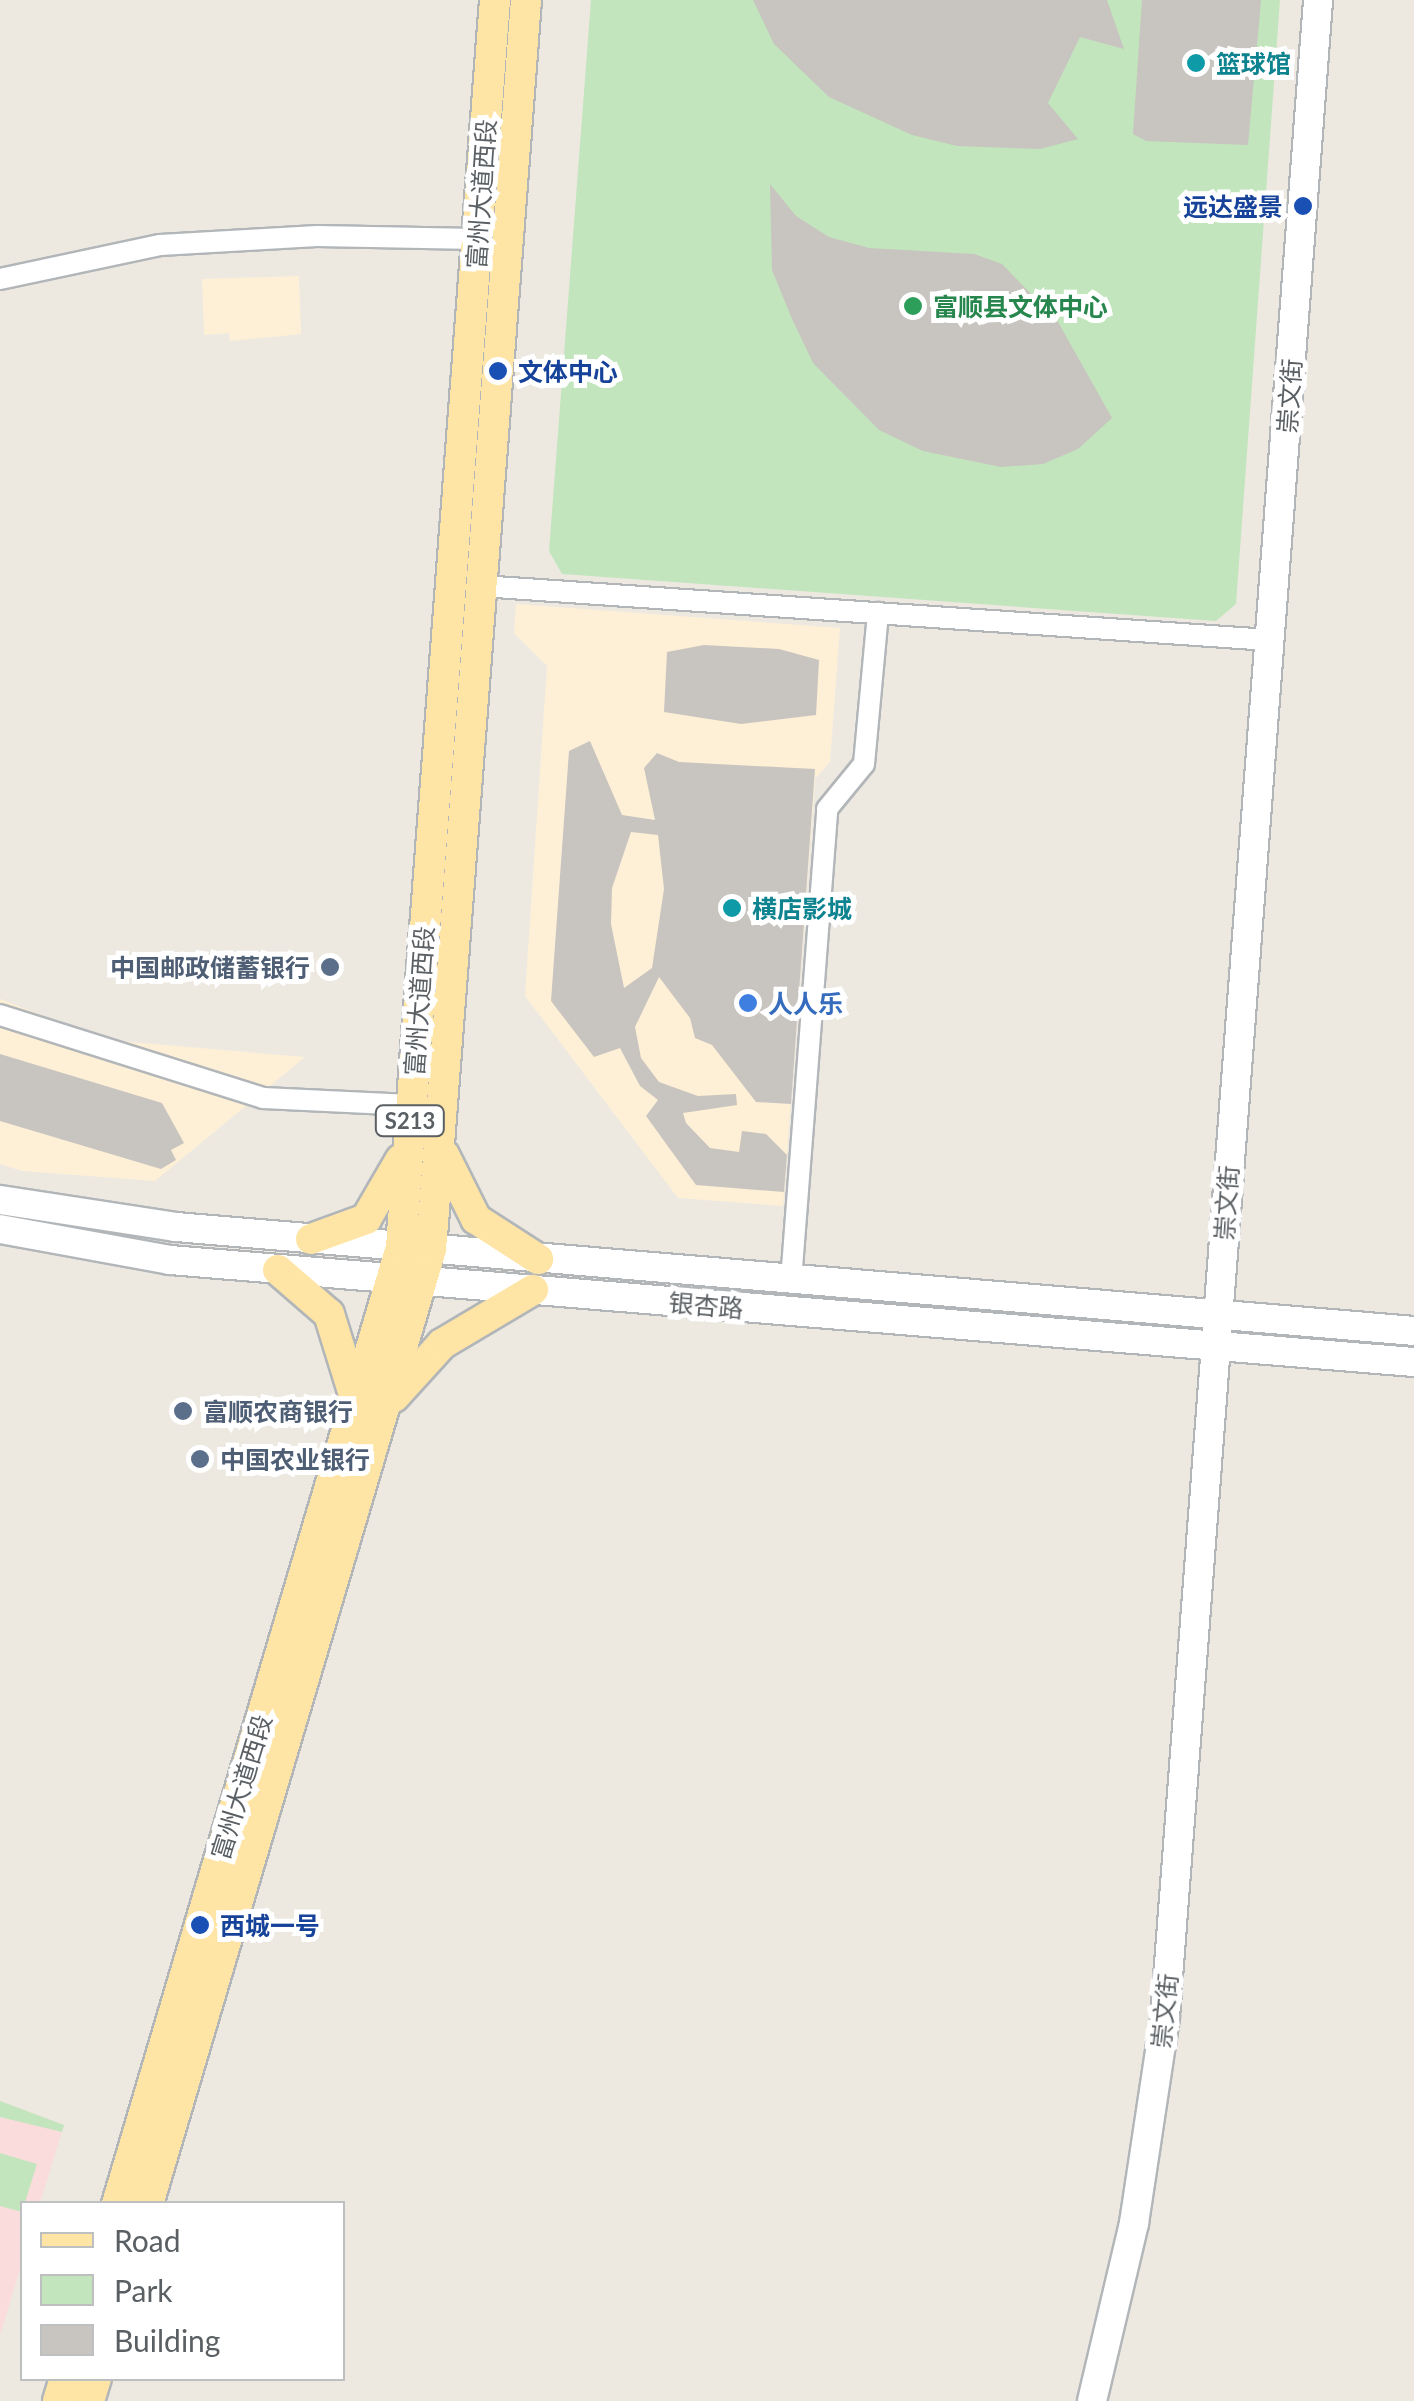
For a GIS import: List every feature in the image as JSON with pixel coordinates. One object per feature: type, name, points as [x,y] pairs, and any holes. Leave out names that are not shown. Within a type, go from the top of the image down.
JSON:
[{"type":"main road","name":"富州大道西段","points":[[118,2201],[371,1404],[423,1281],[416,1248],[409,1138],[496,0]]},
{"type":"main road","name":"富州大道西段","points":[[149,2201],[371,1404],[392,1278],[416,1248],[440,1137],[526,0]]},
{"type":"main road","name":"崇文街","points":[[1092,2401],[1134,2223],[1165,2016],[1318,0]]},
{"type":"main road","points":[[440,1137],[449,1172],[476,1218],[538,1259]]},
{"type":"main road","points":[[311,1239],[366,1219],[394,1179],[409,1138]]},
{"type":"main road","name":"银杏路","points":[[0,1200],[108,1220],[311,1239],[1217,1318],[1414,1331]]},
{"type":"main road","name":"银杏路","points":[[0,1228],[98,1250],[278,1270],[1414,1362]]},
{"type":"main road","points":[[278,1270],[308,1289],[329,1314],[371,1404],[442,1344],[533,1290]]},
{"type":"street","points":[[0,279],[160,244],[316,236],[477,240]]},
{"type":"street","points":[[482,586],[1270,640]]},
{"type":"street","points":[[791,1281],[828,809],[864,764],[878,614]]},
{"type":"street","points":[[0,1015],[263,1098],[411,1105]]},
{"type":"shaded area","points":[[299,276],[301,334],[230,341],[229,333],[204,335],[202,279]]},
{"type":"shaded area","points":[[516,604],[840,628],[830,762],[815,779],[783,1206],[678,1198],[525,996],[547,666],[514,633]]},
{"type":"shaded area","points":[[0,999],[106,1040],[305,1057],[155,1181],[22,1171],[0,1164]]},
{"type":"shaded area","points":[[0,2101],[64,2125],[41,2201],[20,2201],[20,2269],[0,2336]]},
{"type":"green space","name":"富顺县文体中心","points":[[591,0],[1280,0],[1236,604],[1216,621],[562,574],[549,551]]},
{"type":"green space","points":[[0,2101],[64,2125],[62,2132],[0,2117]]},
{"type":"green space","points":[[0,2153],[37,2164],[25,2201],[20,2201],[20,2211],[0,2206]]},
{"type":"building","points":[[753,0],[1107,0],[1124,49],[1080,37],[1048,103],[1078,139],[1040,149],[957,146],[912,135],[829,97],[774,44]]},
{"type":"building","name":"篮球馆","points":[[1142,0],[1261,0],[1248,145],[1146,141],[1133,134]]},
{"type":"building","points":[[770,184],[796,216],[829,237],[869,248],[974,254],[1002,264],[1058,322],[1112,418],[1078,449],[1043,464],[1001,467],[923,451],[879,430],[813,363],[792,319],[772,270]]},
{"type":"building","points":[[704,645],[779,649],[819,660],[816,715],[741,724],[664,712],[667,652]]},
{"type":"building","points":[[590,741],[622,815],[655,820],[644,768],[657,753],[679,762],[815,769],[791,1104],[756,1102],[712,1045],[695,1038],[690,1018],[659,977],[635,1027],[641,1058],[659,1082],[698,1096],[736,1094],[737,1105],[683,1113],[686,1123],[710,1148],[739,1152],[742,1131],[766,1134],[787,1155],[784,1192],[696,1185],[646,1116],[658,1100],[640,1086],[620,1048],[594,1057],[551,1001],[569,751]],"holes":[[[631,832],[658,835],[664,889],[652,968],[624,988],[611,924],[612,888]]]},
{"type":"building","points":[[0,1054],[162,1103],[184,1143],[171,1150],[176,1160],[161,1169],[0,1121]]},
{"type":"place","name":"篮球馆","points":[[1196,63]]},
{"type":"place","name":"远达盛景","points":[[1303,206]]},
{"type":"place","name":"富顺县文体中心","points":[[913,306]]},
{"type":"place","name":"文体中心","points":[[498,371]]},
{"type":"place","name":"横店影城","points":[[732,908]]},
{"type":"place","name":"中国邮政储蓄银行","points":[[330,967]]},
{"type":"place","name":"人人乐","points":[[748,1003]]},
{"type":"place","name":"富顺农商银行","points":[[183,1411]]},
{"type":"place","name":"中国农业银行","points":[[200,1459]]},
{"type":"place","name":"西城一号","points":[[200,1925]]}]
